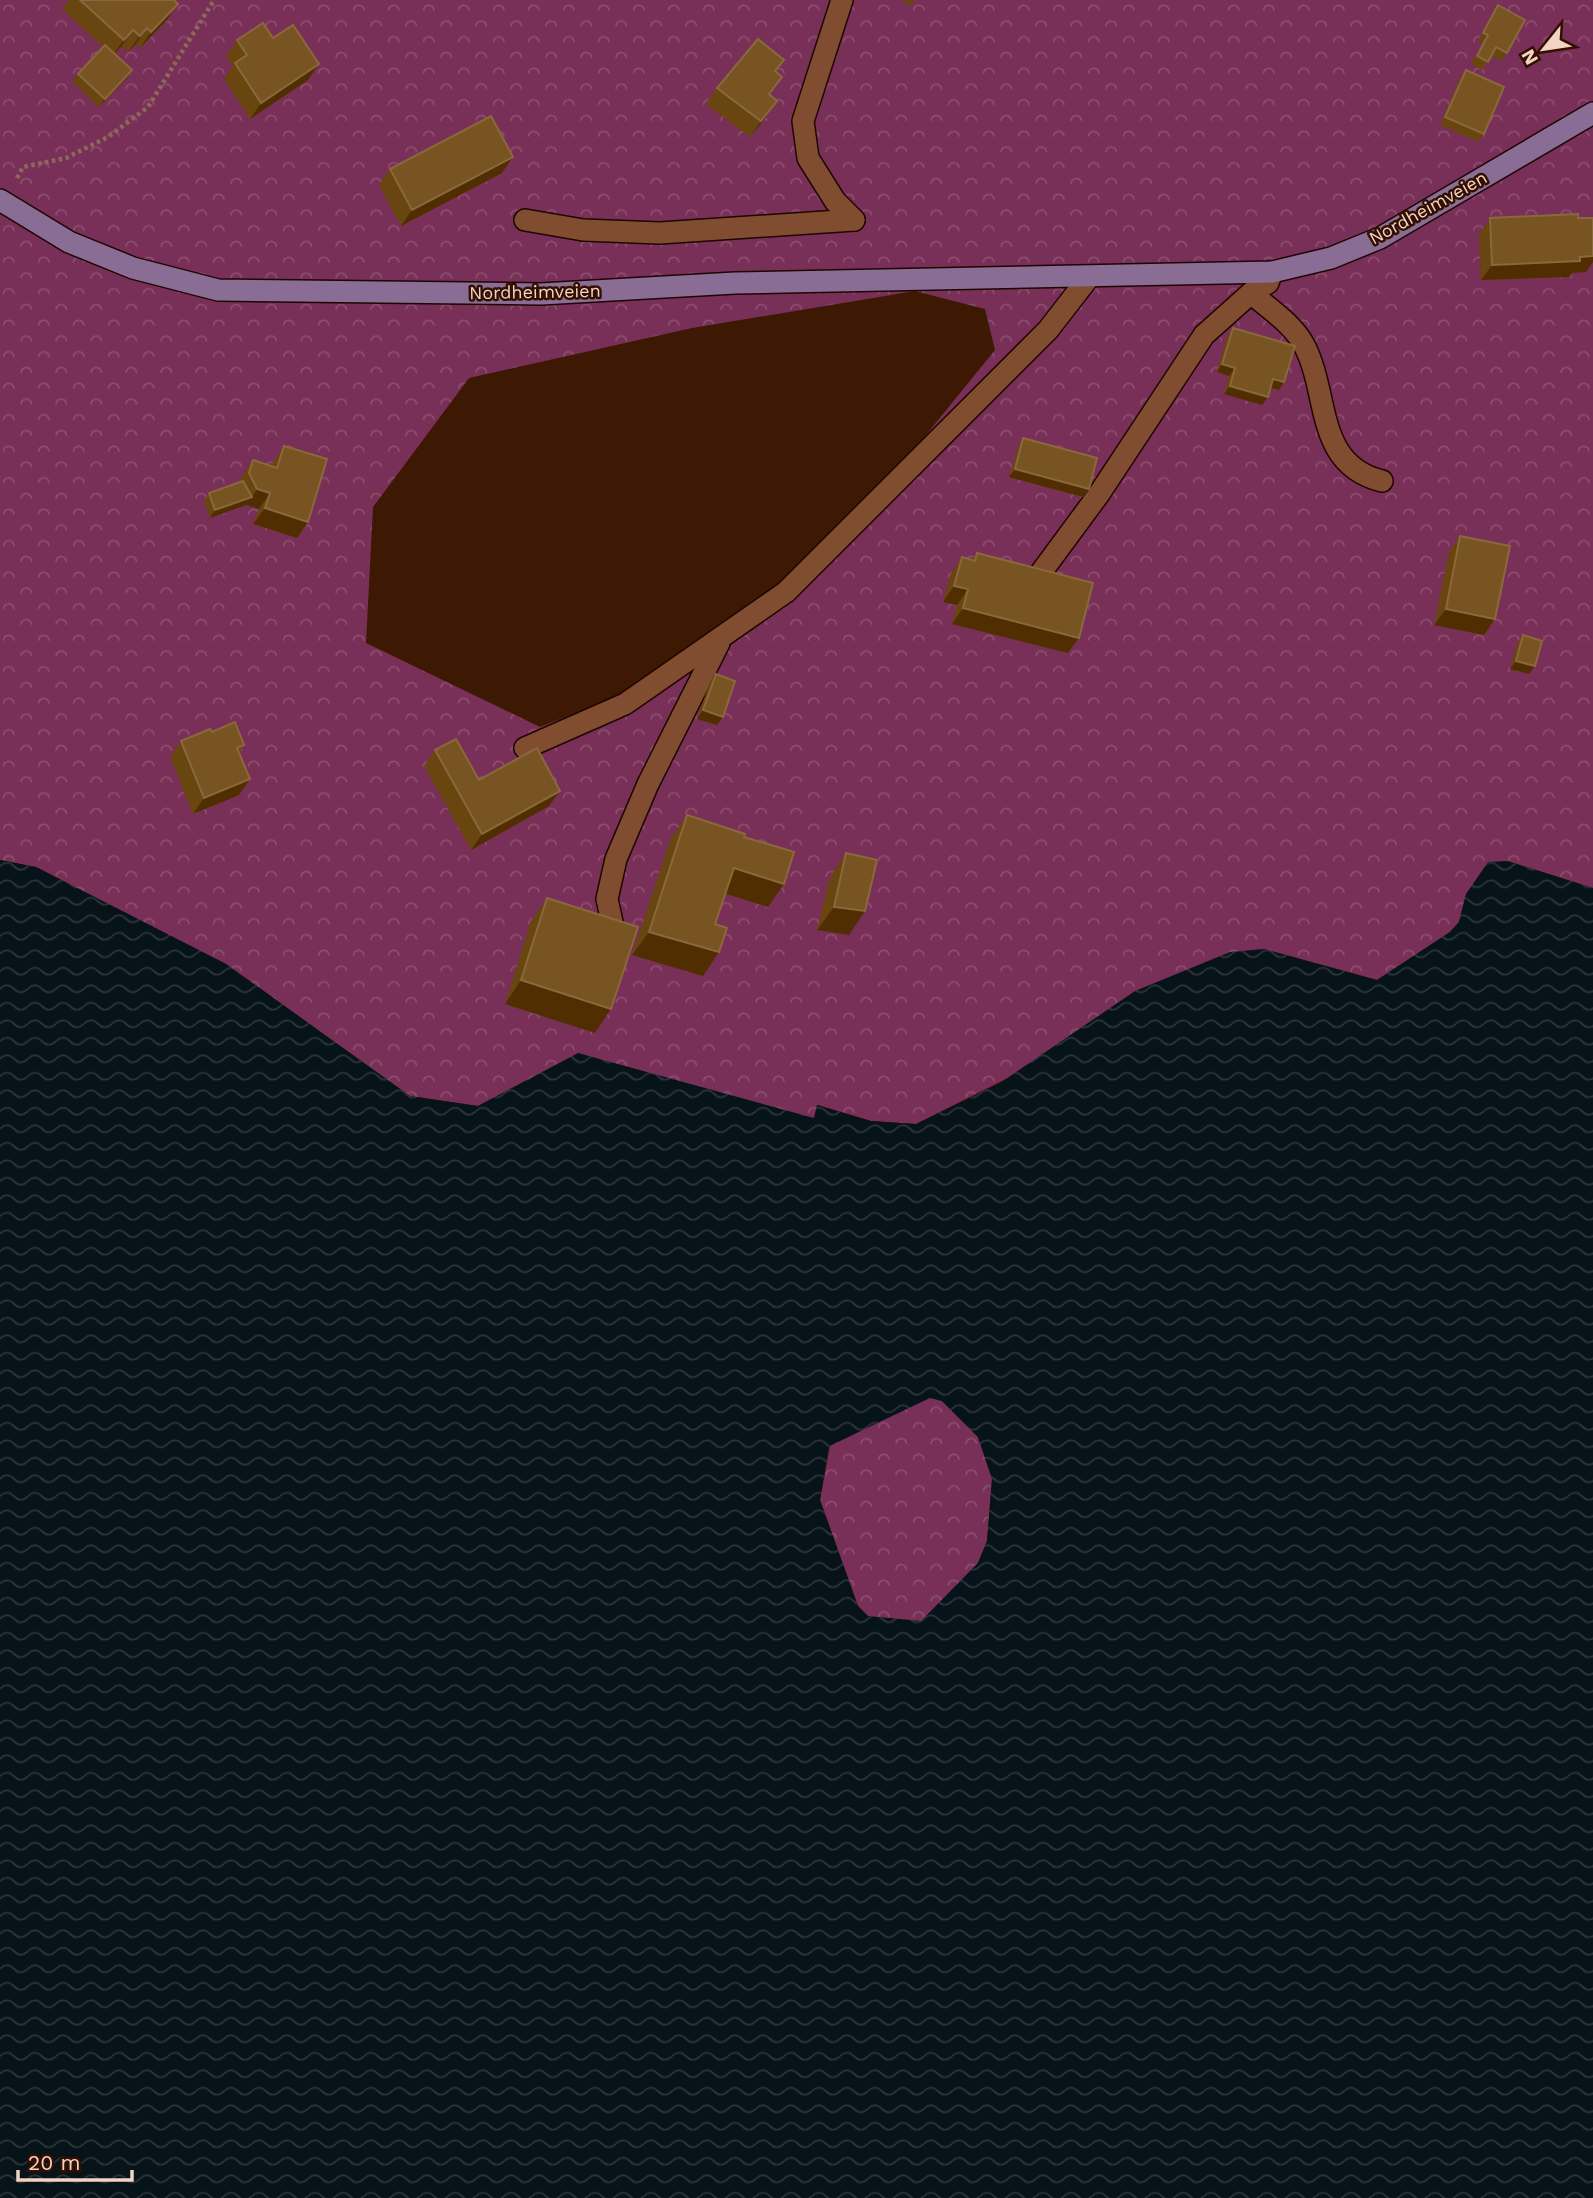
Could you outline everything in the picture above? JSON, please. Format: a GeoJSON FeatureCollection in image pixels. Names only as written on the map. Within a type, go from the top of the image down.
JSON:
{"type":"FeatureCollection","features":[{"type":"Feature","properties":{"kind":"main road","name":"Nordheimveien"},"geometry":{"type":"LineString","coordinates":[[2,201],[69,242],[133,268],[218,290],[541,294],[735,283],[1272,272],[1331,258],[1380,238],[1592,116]]}},
{"type":"Feature","properties":{"kind":"street"},"geometry":{"type":"LineString","coordinates":[[524,220],[583,230],[660,233],[854,220],[835,201],[808,159],[803,121],[842,0]]}},
{"type":"Feature","properties":{"kind":"street"},"geometry":{"type":"LineString","coordinates":[[1037,578],[1099,494],[1204,335],[1251,293],[1268,283],[1272,272]]}},
{"type":"Feature","properties":{"kind":"street"},"geometry":{"type":"LineString","coordinates":[[525,748],[625,704],[720,641],[796,583],[1048,330],[1089,277]]}},
{"type":"Feature","properties":{"kind":"street"},"geometry":{"type":"LineString","coordinates":[[1251,293],[1293,329],[1304,345],[1314,367],[1326,425],[1341,457],[1365,477],[1382,481]]}},
{"type":"Feature","properties":{"kind":"street"},"geometry":{"type":"LineString","coordinates":[[614,931],[607,899],[616,859],[648,784],[720,641]]}},
{"type":"Feature","properties":{"kind":"path"},"geometry":{"type":"LineString","coordinates":[[2,201],[23,167],[66,158],[108,137],[148,107],[214,0]]}},
{"type":"Feature","properties":{"kind":"green space"},"geometry":{"type":"Polygon","coordinates":[[[0,0],[1593,0],[1593,888],[1508,861],[1466,894],[1459,922],[1450,932],[1377,980],[1265,949],[916,1124],[871,1121],[818,1105],[815,1119],[578,1054],[478,1106],[410,1096],[226,964],[36,867],[0,860],[0,0]],[[915,291],[692,328],[469,378],[373,507],[366,643],[540,727],[680,672],[853,525],[995,350],[985,309],[915,291]]]}},
{"type":"Feature","properties":{"kind":"green space"},"geometry":{"type":"Polygon","coordinates":[[[930,1397],[942,1401],[978,1437],[992,1479],[987,1541],[978,1563],[921,1622],[868,1616],[858,1606],[820,1500],[830,1446],[930,1397]]]}},
{"type":"Feature","properties":{"kind":"water"},"geometry":{"type":"Polygon","coordinates":[[[0,860],[36,867],[226,964],[410,1096],[478,1106],[578,1053],[814,1118],[817,1105],[871,1121],[916,1124],[1000,1083],[1135,991],[1230,952],[1264,949],[1377,980],[1450,932],[1459,922],[1466,894],[1488,862],[1507,861],[1593,888],[1593,2198],[0,2198],[0,860]],[[930,1398],[829,1446],[820,1500],[858,1606],[868,1616],[921,1621],[978,1563],[987,1541],[992,1479],[978,1437],[942,1401],[930,1398]]]}},
{"type":"Feature","properties":{"kind":"building"},"geometry":{"type":"Polygon","coordinates":[[[80,0],[174,0],[178,4],[151,32],[147,28],[140,36],[133,30],[124,40],[80,0]]]}},
{"type":"Feature","properties":{"kind":"building"},"geometry":{"type":"Polygon","coordinates":[[[1498,5],[1525,20],[1507,53],[1496,47],[1488,62],[1477,56],[1488,35],[1483,33],[1498,5]]]}},
{"type":"Feature","properties":{"kind":"building"},"geometry":{"type":"Polygon","coordinates":[[[263,23],[273,38],[293,25],[319,64],[261,103],[235,63],[247,55],[237,40],[263,23]]]}},
{"type":"Feature","properties":{"kind":"building"},"geometry":{"type":"Polygon","coordinates":[[[758,39],[784,60],[775,71],[782,77],[769,94],[777,101],[761,121],[717,88],[758,39]]]}},
{"type":"Feature","properties":{"kind":"building"},"geometry":{"type":"Polygon","coordinates":[[[105,45],[132,70],[105,99],[78,74],[105,45]]]}},
{"type":"Feature","properties":{"kind":"building"},"geometry":{"type":"Polygon","coordinates":[[[1466,70],[1504,87],[1484,134],[1445,117],[1466,70]]]}},
{"type":"Feature","properties":{"kind":"building"},"geometry":{"type":"Polygon","coordinates":[[[491,116],[513,157],[412,210],[390,169],[491,116]]]}},
{"type":"Feature","properties":{"kind":"building"},"geometry":{"type":"Polygon","coordinates":[[[1578,214],[1578,218],[1593,218],[1593,256],[1580,257],[1580,261],[1492,265],[1490,218],[1578,214]]]}},
{"type":"Feature","properties":{"kind":"building"},"geometry":{"type":"Polygon","coordinates":[[[1233,328],[1295,346],[1284,382],[1273,379],[1268,397],[1230,386],[1235,368],[1222,364],[1233,328]]]}},
{"type":"Feature","properties":{"kind":"building"},"geometry":{"type":"Polygon","coordinates":[[[1023,438],[1097,458],[1089,489],[1015,469],[1023,438]]]}},
{"type":"Feature","properties":{"kind":"building"},"geometry":{"type":"Polygon","coordinates":[[[284,446],[327,459],[308,522],[265,508],[270,493],[257,489],[249,473],[253,460],[277,468],[284,446]]]}},
{"type":"Feature","properties":{"kind":"building"},"geometry":{"type":"Polygon","coordinates":[[[243,481],[252,497],[215,510],[209,493],[243,481]]]}},
{"type":"Feature","properties":{"kind":"building"},"geometry":{"type":"Polygon","coordinates":[[[1460,536],[1510,546],[1495,619],[1446,609],[1460,536]]]}},
{"type":"Feature","properties":{"kind":"building"},"geometry":{"type":"Polygon","coordinates":[[[977,553],[1093,583],[1079,638],[963,608],[968,589],[954,586],[962,557],[975,561],[977,553]]]}},
{"type":"Feature","properties":{"kind":"building"},"geometry":{"type":"Polygon","coordinates":[[[1523,635],[1542,641],[1535,666],[1516,661],[1523,635]]]}},
{"type":"Feature","properties":{"kind":"building"},"geometry":{"type":"Polygon","coordinates":[[[716,674],[735,681],[723,717],[703,710],[716,674]]]}},
{"type":"Feature","properties":{"kind":"building"},"geometry":{"type":"Polygon","coordinates":[[[235,722],[244,745],[237,748],[250,779],[204,798],[181,741],[235,722]]]}},
{"type":"Feature","properties":{"kind":"building"},"geometry":{"type":"Polygon","coordinates":[[[456,739],[479,780],[537,748],[560,791],[482,834],[435,750],[456,739]]]}},
{"type":"Feature","properties":{"kind":"building"},"geometry":{"type":"Polygon","coordinates":[[[687,815],[745,834],[744,837],[794,852],[784,884],[734,868],[715,924],[727,928],[719,952],[649,932],[687,815]]]}},
{"type":"Feature","properties":{"kind":"building"},"geometry":{"type":"Polygon","coordinates":[[[846,853],[877,860],[865,911],[834,907],[846,853]]]}},
{"type":"Feature","properties":{"kind":"building"},"geometry":{"type":"Polygon","coordinates":[[[547,898],[638,927],[611,1009],[521,980],[547,898]]]}}]}
